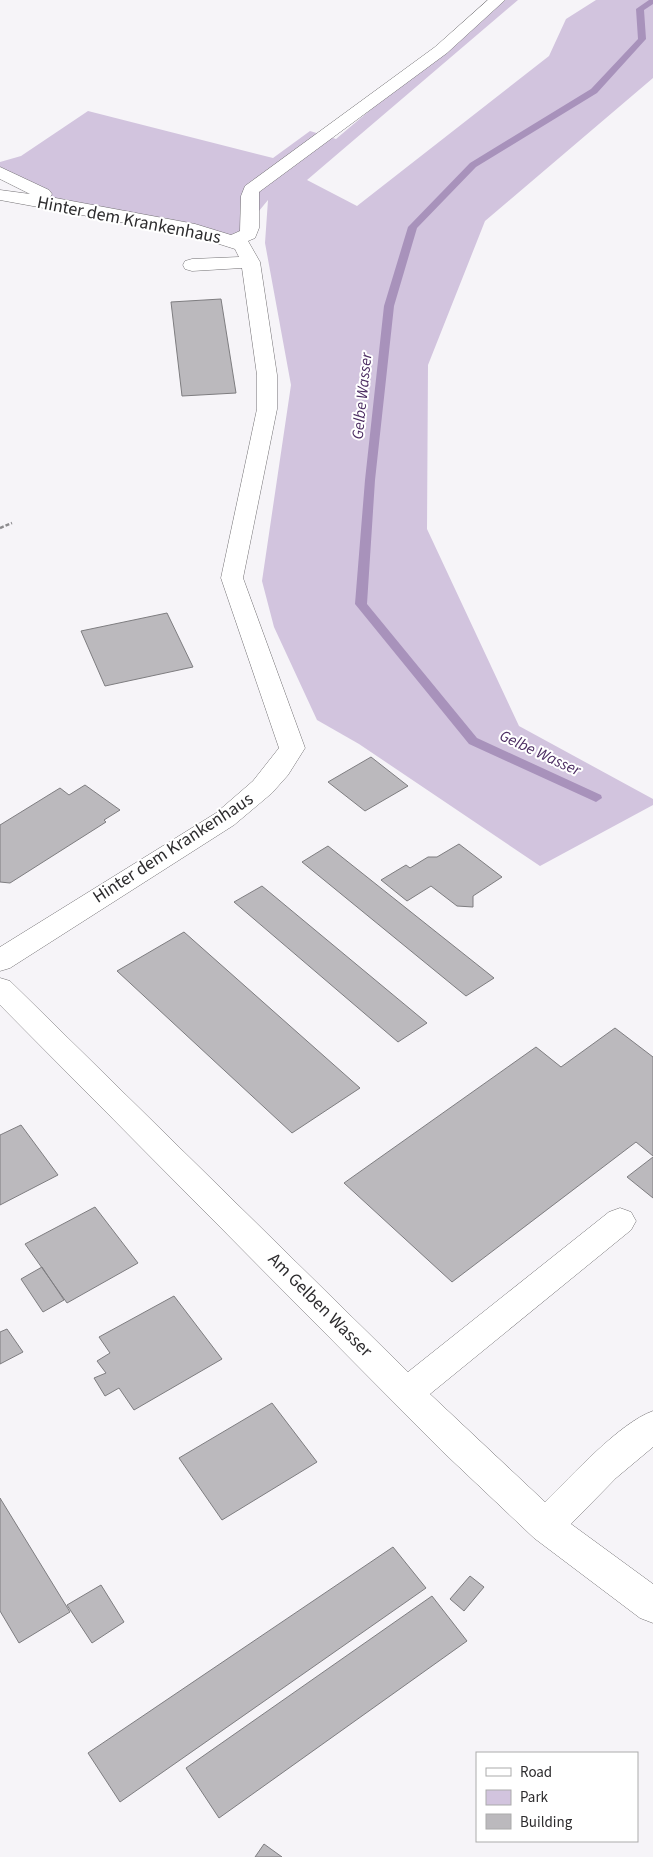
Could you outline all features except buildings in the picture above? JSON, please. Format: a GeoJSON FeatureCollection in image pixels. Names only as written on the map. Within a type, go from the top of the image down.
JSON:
{"type":"FeatureCollection","features":[{"type":"Feature","properties":{"kind":"street"},"geometry":{"type":"LineString","coordinates":[[234,241],[248,234],[251,225],[248,211],[251,190],[441,50],[497,0]]}},
{"type":"Feature","properties":{"kind":"street"},"geometry":{"type":"LineString","coordinates":[[0,172],[64,205]]}},
{"type":"Feature","properties":{"kind":"street","name":"Hinter dem Krankenhaus"},"geometry":{"type":"LineString","coordinates":[[0,195],[195,230],[242,245],[251,262],[267,375],[267,409],[232,578],[292,748],[282,765],[256,794],[209,829],[0,961]]}},
{"type":"Feature","properties":{"kind":"street"},"geometry":{"type":"LineString","coordinates":[[168,239],[195,230]]}},
{"type":"Feature","properties":{"kind":"street"},"geometry":{"type":"LineString","coordinates":[[192,265],[251,262]]}},
{"type":"Feature","properties":{"kind":"street","name":"Am Gelben Wasser"},"geometry":{"type":"LineString","coordinates":[[0,988],[453,1439],[546,1526],[653,1606]]}},
{"type":"Feature","properties":{"kind":"street"},"geometry":{"type":"LineString","coordinates":[[407,1392],[620,1221]]}},
{"type":"Feature","properties":{"kind":"street"},"geometry":{"type":"LineString","coordinates":[[546,1526],[604,1467],[653,1426]]}},
{"type":"Feature","properties":{"kind":"path"},"geometry":{"type":"LineString","coordinates":[[0,528],[12,523]]}},
{"type":"Feature","properties":{"kind":"green space"},"geometry":{"type":"Polygon","coordinates":[[[500,0],[518,0],[307,180],[357,206],[549,56],[566,19],[596,0],[653,0],[653,78],[485,221],[428,365],[427,529],[519,726],[653,799],[653,805],[540,866],[359,744],[317,720],[274,627],[262,581],[291,385],[265,243],[268,200],[234,241],[65,206],[0,172],[0,162],[21,156],[88,111],[273,158],[310,131],[336,139],[500,0]]]}},
{"type":"Feature","properties":{"kind":"waterway","name":"Gelbe Wasser"},"geometry":{"type":"LineString","coordinates":[[596,798],[473,741],[361,604],[370,480],[389,306],[413,227],[473,165],[594,91],[642,39],[640,9],[653,1]]}}]}
